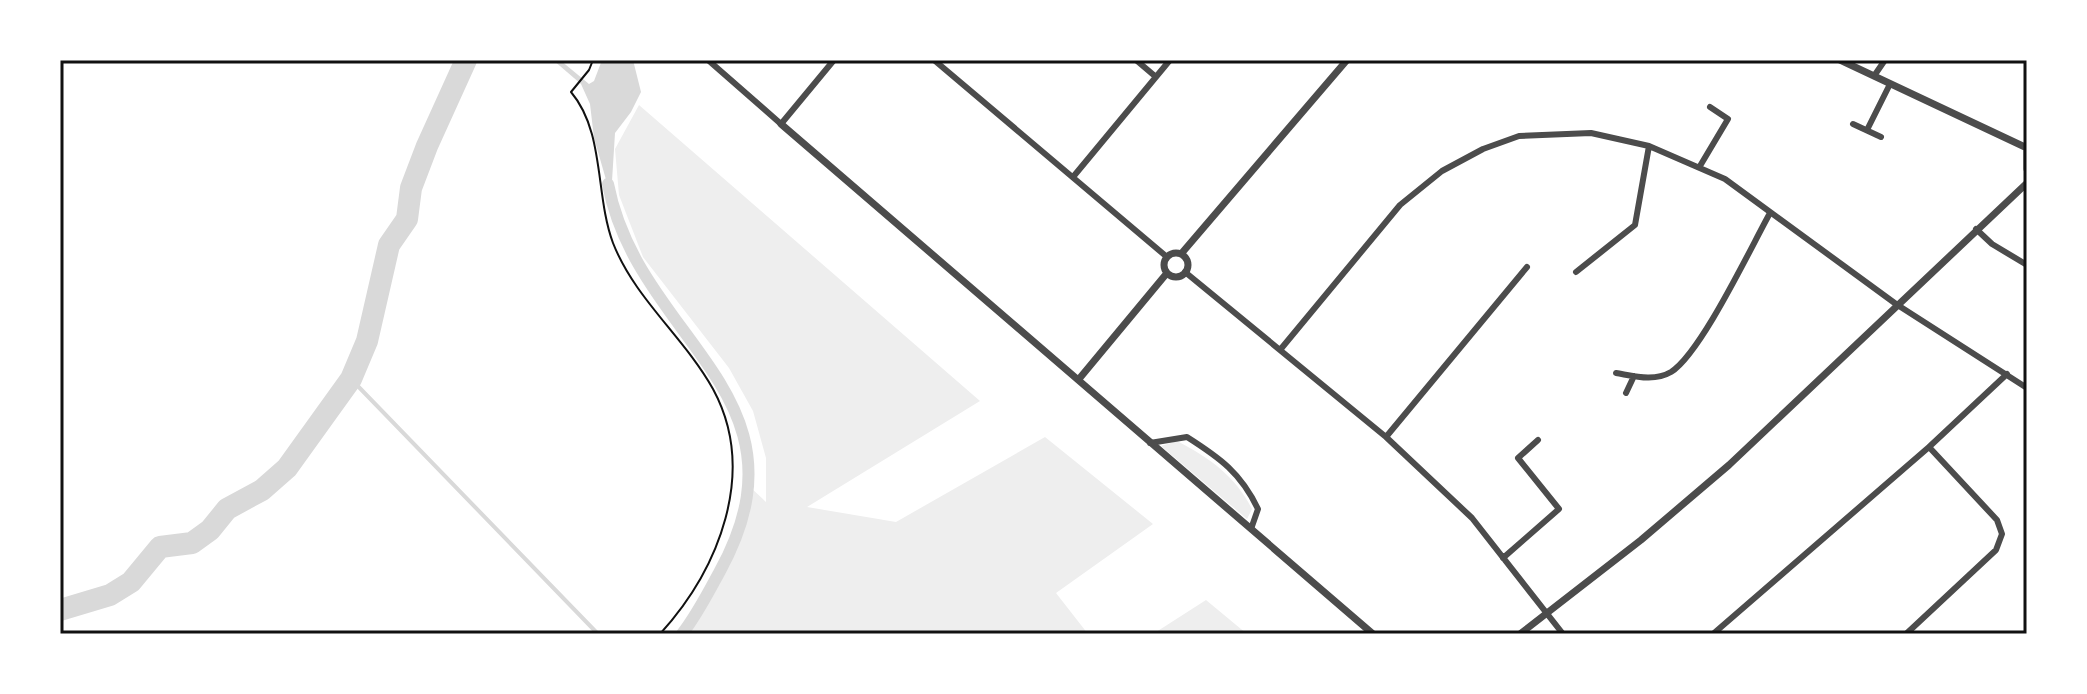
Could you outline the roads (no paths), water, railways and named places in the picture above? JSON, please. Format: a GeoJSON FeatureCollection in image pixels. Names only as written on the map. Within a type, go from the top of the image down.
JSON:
{"type":"FeatureCollection","features":[{"type":"Feature","properties":{"kind":"street"},"geometry":{"type":"LineString","coordinates":[[708,60],[1373,634]]}},
{"type":"Feature","properties":{"kind":"street"},"geometry":{"type":"LineString","coordinates":[[781,124],[834,60]]}},
{"type":"Feature","properties":{"kind":"street"},"geometry":{"type":"LineString","coordinates":[[934,60],[1167,257]]}},
{"type":"Feature","properties":{"kind":"street"},"geometry":{"type":"LineString","coordinates":[[1136,60],[1156,77]]}},
{"type":"Feature","properties":{"kind":"street"},"geometry":{"type":"LineString","coordinates":[[1073,177],[1170,60]]}},
{"type":"Feature","properties":{"kind":"street"},"geometry":{"type":"LineString","coordinates":[[1181,254],[1188,262],[1185,272],[1175,277],[1167,273],[1163,263],[1167,257],[1181,254],[1347,60]]}},
{"type":"Feature","properties":{"kind":"street"},"geometry":{"type":"LineString","coordinates":[[1840,60],[2027,149],[2027,169]]}},
{"type":"Feature","properties":{"kind":"street"},"geometry":{"type":"LineString","coordinates":[[1874,76],[1885,60]]}},
{"type":"Feature","properties":{"kind":"street"},"geometry":{"type":"LineString","coordinates":[[1867,130],[1890,84]]}},
{"type":"Feature","properties":{"kind":"street"},"geometry":{"type":"LineString","coordinates":[[1700,166],[1728,119],[1710,107]]}},
{"type":"Feature","properties":{"kind":"street"},"geometry":{"type":"LineString","coordinates":[[1853,124],[1881,137]]}},
{"type":"Feature","properties":{"kind":"street"},"geometry":{"type":"LineString","coordinates":[[1280,350],[1400,205],[1461,159],[1519,136],[1604,134],[1649,146],[1725,179],[1896,304],[2027,388]]}},
{"type":"Feature","properties":{"kind":"street"},"geometry":{"type":"LineString","coordinates":[[1576,272],[1635,225],[1649,146]]}},
{"type":"Feature","properties":{"kind":"street"},"geometry":{"type":"LineString","coordinates":[[1520,634],[1729,465],[2027,183]]}},
{"type":"Feature","properties":{"kind":"street"},"geometry":{"type":"LineString","coordinates":[[1616,373],[1651,378],[1669,373],[1681,364],[1706,331],[1770,213]]}},
{"type":"Feature","properties":{"kind":"street"},"geometry":{"type":"LineString","coordinates":[[1976,229],[1992,244],[2027,265]]}},
{"type":"Feature","properties":{"kind":"street"},"geometry":{"type":"LineString","coordinates":[[1386,437],[1527,267]]}},
{"type":"Feature","properties":{"kind":"street"},"geometry":{"type":"LineString","coordinates":[[1185,272],[1386,437],[1472,518],[1563,634]]}},
{"type":"Feature","properties":{"kind":"street"},"geometry":{"type":"LineString","coordinates":[[1079,379],[1167,273]]}},
{"type":"Feature","properties":{"kind":"street"},"geometry":{"type":"LineString","coordinates":[[1713,634],[1929,447],[2007,374]]}},
{"type":"Feature","properties":{"kind":"street"},"geometry":{"type":"LineString","coordinates":[[1626,393],[1634,376]]}},
{"type":"Feature","properties":{"kind":"street"},"geometry":{"type":"LineString","coordinates":[[1150,443],[1187,437],[1227,462],[1246,484],[1258,509],[1251,529]]}},
{"type":"Feature","properties":{"kind":"street"},"geometry":{"type":"LineString","coordinates":[[1503,558],[1559,509],[1518,458],[1538,440]]}},
{"type":"Feature","properties":{"kind":"street"},"geometry":{"type":"LineString","coordinates":[[1906,634],[1996,550],[2002,534],[1997,520],[1929,447]]}},
{"type":"Feature","properties":{"kind":"waterway"},"geometry":{"type":"LineString","coordinates":[[60,610],[110,595],[131,582],[160,547],[192,543],[210,530],[227,509],[262,490],[287,468],[351,379],[367,341],[389,245],[407,219],[411,188],[466,60]]}},
{"type":"Feature","properties":{"kind":"waterway"},"geometry":{"type":"LineString","coordinates":[[608,184],[625,238],[652,286],[712,370],[735,412],[748,458],[744,510],[720,571],[682,634]]}},
{"type":"Feature","properties":{"kind":"waterway"},"geometry":{"type":"LineString","coordinates":[[351,379],[598,634]]}}]}
